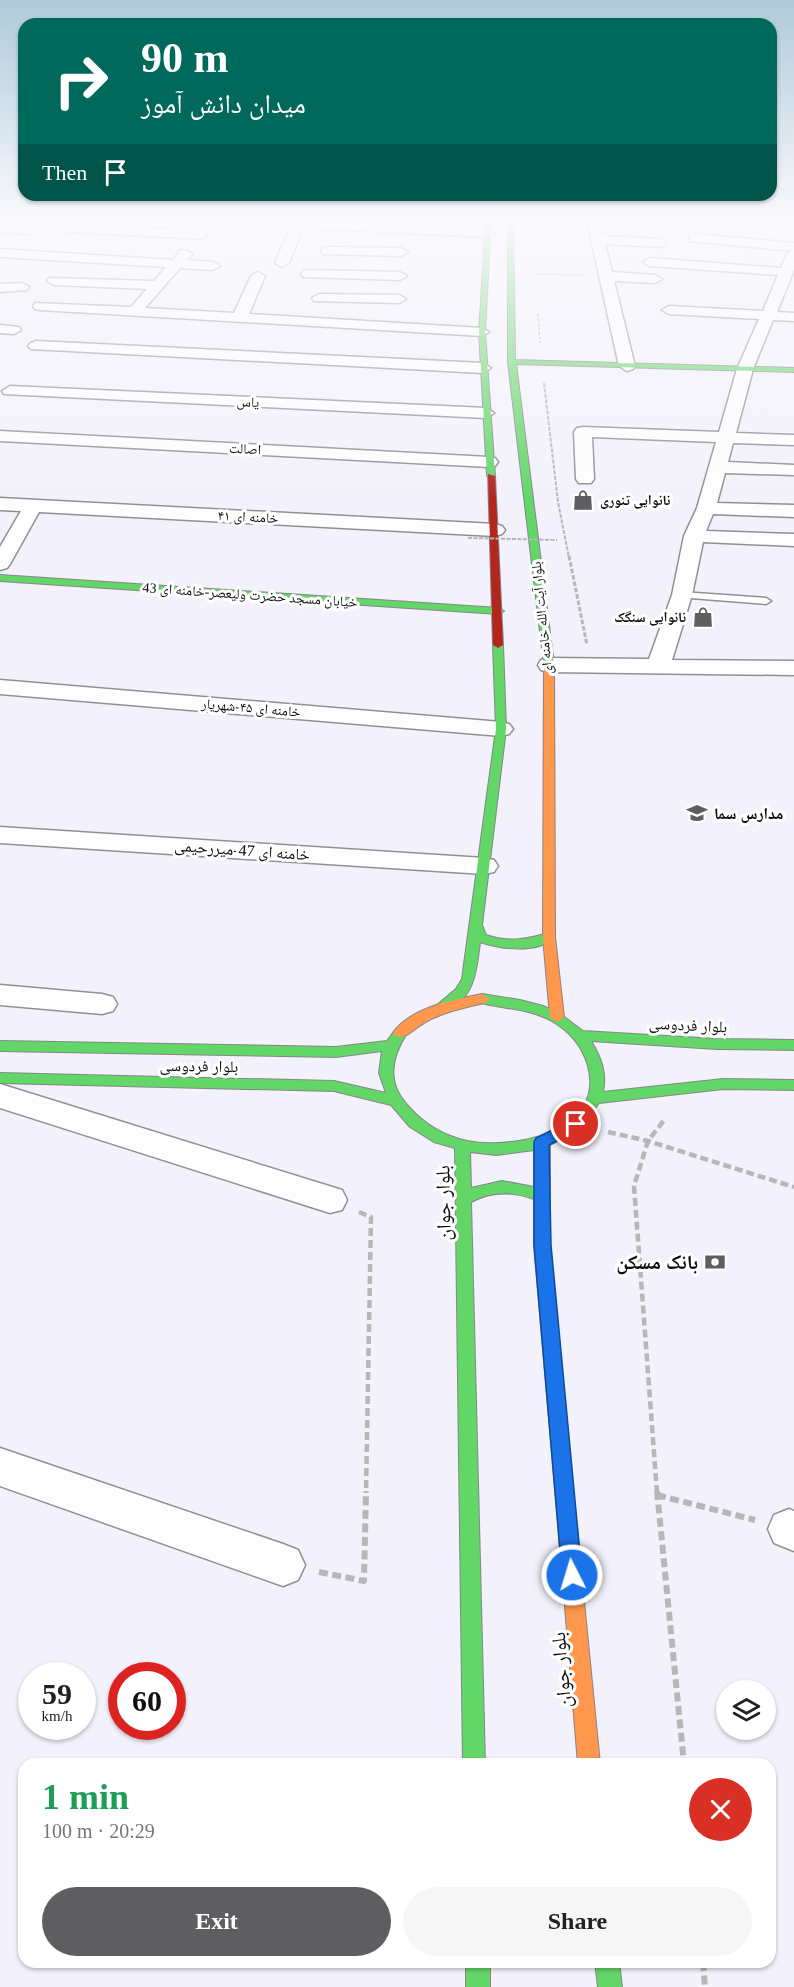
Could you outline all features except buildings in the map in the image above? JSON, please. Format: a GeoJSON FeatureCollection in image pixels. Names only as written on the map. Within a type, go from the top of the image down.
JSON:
{"type":"FeatureCollection","features":[{"type":"Feature","properties":{"kind":"main road"},"geometry":{"type":"LineString","coordinates":[[444,1005],[463,1001],[502,1000],[540,1009],[557,1017],[580,1036],[589,1047],[598,1072],[595,1098],[587,1112],[576,1124],[560,1134],[523,1148],[503,1149],[462,1145],[437,1136],[415,1123],[395,1101],[388,1087],[386,1072],[387,1058],[392,1045],[413,1021],[444,1005],[461,992],[469,979],[484,866],[501,729],[499,611],[483,368],[483,314]]}},
{"type":"Feature","properties":{"kind":"main road","name":"بلوار آیت الله خامنه ای"},"geometry":{"type":"LineString","coordinates":[[511,314],[512,362],[549,666],[549,937],[557,1017]]}},
{"type":"Feature","properties":{"kind":"main road"},"geometry":{"type":"LineString","coordinates":[[512,362],[794,370]]}},
{"type":"Feature","properties":{"kind":"main road","name":"خیابان مسجد حضرت ولیعصر-خامنه ای 43"},"geometry":{"type":"LineString","coordinates":[[0,578],[499,611]]}},
{"type":"Feature","properties":{"kind":"main road"},"geometry":{"type":"LineString","coordinates":[[476,925],[481,938],[499,946],[528,944],[549,937]]}},
{"type":"Feature","properties":{"kind":"main road","name":"بلوار فردوسی"},"geometry":{"type":"LineString","coordinates":[[580,1036],[717,1044],[794,1045]]}},
{"type":"Feature","properties":{"kind":"main road","name":"بلوار فردوسی"},"geometry":{"type":"LineString","coordinates":[[0,1046],[336,1052],[392,1045]]}},
{"type":"Feature","properties":{"kind":"main road","name":"بلوار فردوسی"},"geometry":{"type":"LineString","coordinates":[[0,1078],[334,1086],[395,1101]]}},
{"type":"Feature","properties":{"kind":"main road"},"geometry":{"type":"LineString","coordinates":[[595,1098],[723,1084],[794,1085]]}},
{"type":"Feature","properties":{"kind":"main road","name":"بلوار جوان"},"geometry":{"type":"LineString","coordinates":[[542,1142],[542,1245],[588,1758]]}},
{"type":"Feature","properties":{"kind":"main road","name":"بلوار جوان"},"geometry":{"type":"LineString","coordinates":[[462,1145],[474,1758]]}},
{"type":"Feature","properties":{"kind":"main road"},"geometry":{"type":"LineString","coordinates":[[463,1199],[480,1189],[500,1185],[522,1187],[542,1196]]}},
{"type":"Feature","properties":{"kind":"main road"},"geometry":{"type":"LineString","coordinates":[[478,1968],[478,1987]]}},
{"type":"Feature","properties":{"kind":"main road"},"geometry":{"type":"LineString","coordinates":[[608,1968],[610,1987]]}},
{"type":"Feature","properties":{"kind":"street"},"geometry":{"type":"LineString","coordinates":[[160,314],[482,332]]}},
{"type":"Feature","properties":{"kind":"street"},"geometry":{"type":"LineString","coordinates":[[239,319],[241,314]]}},
{"type":"Feature","properties":{"kind":"street"},"geometry":{"type":"LineString","coordinates":[[342,324],[347,314]]}},
{"type":"Feature","properties":{"kind":"street"},"geometry":{"type":"LineString","coordinates":[[615,314],[627,366]]}},
{"type":"Feature","properties":{"kind":"street"},"geometry":{"type":"LineString","coordinates":[[735,314],[794,317]]}},
{"type":"Feature","properties":{"kind":"street"},"geometry":{"type":"LineString","coordinates":[[658,667],[682,595],[694,536],[706,508],[745,369],[767,316]]}},
{"type":"Feature","properties":{"kind":"street"},"geometry":{"type":"LineString","coordinates":[[36,346],[483,368]]}},
{"type":"Feature","properties":{"kind":"street","name":"یاس"},"geometry":{"type":"LineString","coordinates":[[10,391],[486,413]]}},
{"type":"Feature","properties":{"kind":"street"},"geometry":{"type":"LineString","coordinates":[[585,479],[584,432],[794,440]]}},
{"type":"Feature","properties":{"kind":"street","name":"اصالت"},"geometry":{"type":"LineString","coordinates":[[0,436],[489,462]]}},
{"type":"Feature","properties":{"kind":"street"},"geometry":{"type":"LineString","coordinates":[[718,467],[794,470]]}},
{"type":"Feature","properties":{"kind":"street","name":"خامنه ای ۴۱"},"geometry":{"type":"LineString","coordinates":[[0,504],[495,530]]}},
{"type":"Feature","properties":{"kind":"street"},"geometry":{"type":"LineString","coordinates":[[0,564],[33,506]]}},
{"type":"Feature","properties":{"kind":"street"},"geometry":{"type":"LineString","coordinates":[[706,508],[794,511]]}},
{"type":"Feature","properties":{"kind":"street"},"geometry":{"type":"LineString","coordinates":[[694,536],[794,540]]}},
{"type":"Feature","properties":{"kind":"street"},"geometry":{"type":"LineString","coordinates":[[549,666],[794,668]]}},
{"type":"Feature","properties":{"kind":"street","name":"خامنه ای ۴۵-شهریار"},"geometry":{"type":"LineString","coordinates":[[0,687],[501,729]]}},
{"type":"Feature","properties":{"kind":"street","name":"خامنه ای 47-میررحیمی"},"geometry":{"type":"LineString","coordinates":[[0,835],[484,866]]}},
{"type":"Feature","properties":{"kind":"street"},"geometry":{"type":"LineString","coordinates":[[0,995],[102,1004]]}},
{"type":"Feature","properties":{"kind":"street"},"geometry":{"type":"LineString","coordinates":[[0,1096],[330,1200]]}},
{"type":"Feature","properties":{"kind":"street"},"geometry":{"type":"LineString","coordinates":[[0,1467],[283,1565]]}},
{"type":"Feature","properties":{"kind":"lane"},"geometry":{"type":"LineString","coordinates":[[682,595],[766,601]]}},
{"type":"Feature","properties":{"kind":"path"},"geometry":{"type":"LineString","coordinates":[[538,314],[558,502],[592,666]]}},
{"type":"Feature","properties":{"kind":"path"},"geometry":{"type":"LineString","coordinates":[[468,538],[557,540]]}},
{"type":"Feature","properties":{"kind":"path"},"geometry":{"type":"LineString","coordinates":[[576,1124],[648,1141],[794,1187]]}},
{"type":"Feature","properties":{"kind":"path"},"geometry":{"type":"LineString","coordinates":[[648,1141],[634,1186],[657,1495],[683,1758]]}},
{"type":"Feature","properties":{"kind":"path"},"geometry":{"type":"LineString","coordinates":[[283,1565],[364,1581],[371,1217],[330,1200]]}},
{"type":"Feature","properties":{"kind":"path"},"geometry":{"type":"LineString","coordinates":[[657,1495],[791,1530]]}},
{"type":"Feature","properties":{"kind":"path"},"geometry":{"type":"LineString","coordinates":[[703,1968],[705,1987]]}},
{"type":"Feature","properties":{"kind":"traffic: fast"},"geometry":{"type":"LineString","coordinates":[[483,314],[482,332],[491,476]]}},
{"type":"Feature","properties":{"kind":"traffic: fast"},"geometry":{"type":"LineString","coordinates":[[511,314],[512,362],[549,665]]}},
{"type":"Feature","properties":{"kind":"traffic: fast"},"geometry":{"type":"LineString","coordinates":[[512,362],[794,370]]}},
{"type":"Feature","properties":{"kind":"traffic: fast"},"geometry":{"type":"LineString","coordinates":[[0,578],[499,611]]}},
{"type":"Feature","properties":{"kind":"traffic: fast"},"geometry":{"type":"LineString","coordinates":[[444,1005],[461,992],[469,979],[501,729],[498,645]]}},
{"type":"Feature","properties":{"kind":"traffic: fast"},"geometry":{"type":"LineString","coordinates":[[476,925],[481,938],[498,943],[515,945],[532,943],[549,937]]}},
{"type":"Feature","properties":{"kind":"traffic: fast"},"geometry":{"type":"LineString","coordinates":[[400,1033],[392,1043],[388,1054],[387,1079],[397,1104],[415,1124],[439,1138],[467,1146],[496,1149],[525,1147],[552,1139],[574,1125],[592,1102],[597,1088],[597,1073],[592,1054],[583,1039],[570,1026],[555,1017],[520,1005],[482,999]]}},
{"type":"Feature","properties":{"kind":"traffic: fast"},"geometry":{"type":"LineString","coordinates":[[580,1036],[717,1044],[794,1045]]}},
{"type":"Feature","properties":{"kind":"traffic: fast"},"geometry":{"type":"LineString","coordinates":[[0,1046],[336,1052],[392,1045]]}},
{"type":"Feature","properties":{"kind":"traffic: fast"},"geometry":{"type":"LineString","coordinates":[[0,1078],[334,1086],[395,1101]]}},
{"type":"Feature","properties":{"kind":"traffic: fast"},"geometry":{"type":"LineString","coordinates":[[595,1098],[723,1084],[794,1085]]}},
{"type":"Feature","properties":{"kind":"traffic: fast"},"geometry":{"type":"LineString","coordinates":[[542,1142],[542,1245],[566,1510]]}},
{"type":"Feature","properties":{"kind":"traffic: fast"},"geometry":{"type":"LineString","coordinates":[[462,1145],[474,1758]]}},
{"type":"Feature","properties":{"kind":"traffic: fast"},"geometry":{"type":"LineString","coordinates":[[463,1199],[483,1190],[502,1187],[521,1189],[542,1196]]}},
{"type":"Feature","properties":{"kind":"traffic: fast"},"geometry":{"type":"LineString","coordinates":[[478,1968],[478,1987]]}},
{"type":"Feature","properties":{"kind":"traffic: fast"},"geometry":{"type":"LineString","coordinates":[[608,1968],[610,1987]]}},
{"type":"Feature","properties":{"kind":"traffic: slow"},"geometry":{"type":"LineString","coordinates":[[549,665],[549,937],[557,1017]]}},
{"type":"Feature","properties":{"kind":"traffic: slow"},"geometry":{"type":"LineString","coordinates":[[400,1033],[428,1014],[459,1003],[482,999]]}},
{"type":"Feature","properties":{"kind":"traffic: slow"},"geometry":{"type":"LineString","coordinates":[[566,1510],[588,1758]]}},
{"type":"Feature","properties":{"kind":"traffic: jam"},"geometry":{"type":"LineString","coordinates":[[491,476],[498,645]]}},
{"type":"Feature","properties":{"kind":"place","name":"نانوایی تنوری"},"geometry":{"type":"Point","coordinates":[583,500]}},
{"type":"Feature","properties":{"kind":"place","name":"نانوایی سنگک"},"geometry":{"type":"Point","coordinates":[703,617]}},
{"type":"Feature","properties":{"kind":"place","name":"مدارس سما"},"geometry":{"type":"Point","coordinates":[697,813]}},
{"type":"Feature","properties":{"kind":"place","name":"بانک مسکن"},"geometry":{"type":"Point","coordinates":[715,1262]}},
{"type":"Feature","properties":{"kind":"route"},"geometry":{"type":"LineString","coordinates":[[572,1575],[542,1245],[542,1142],[576,1124]]}}]}
